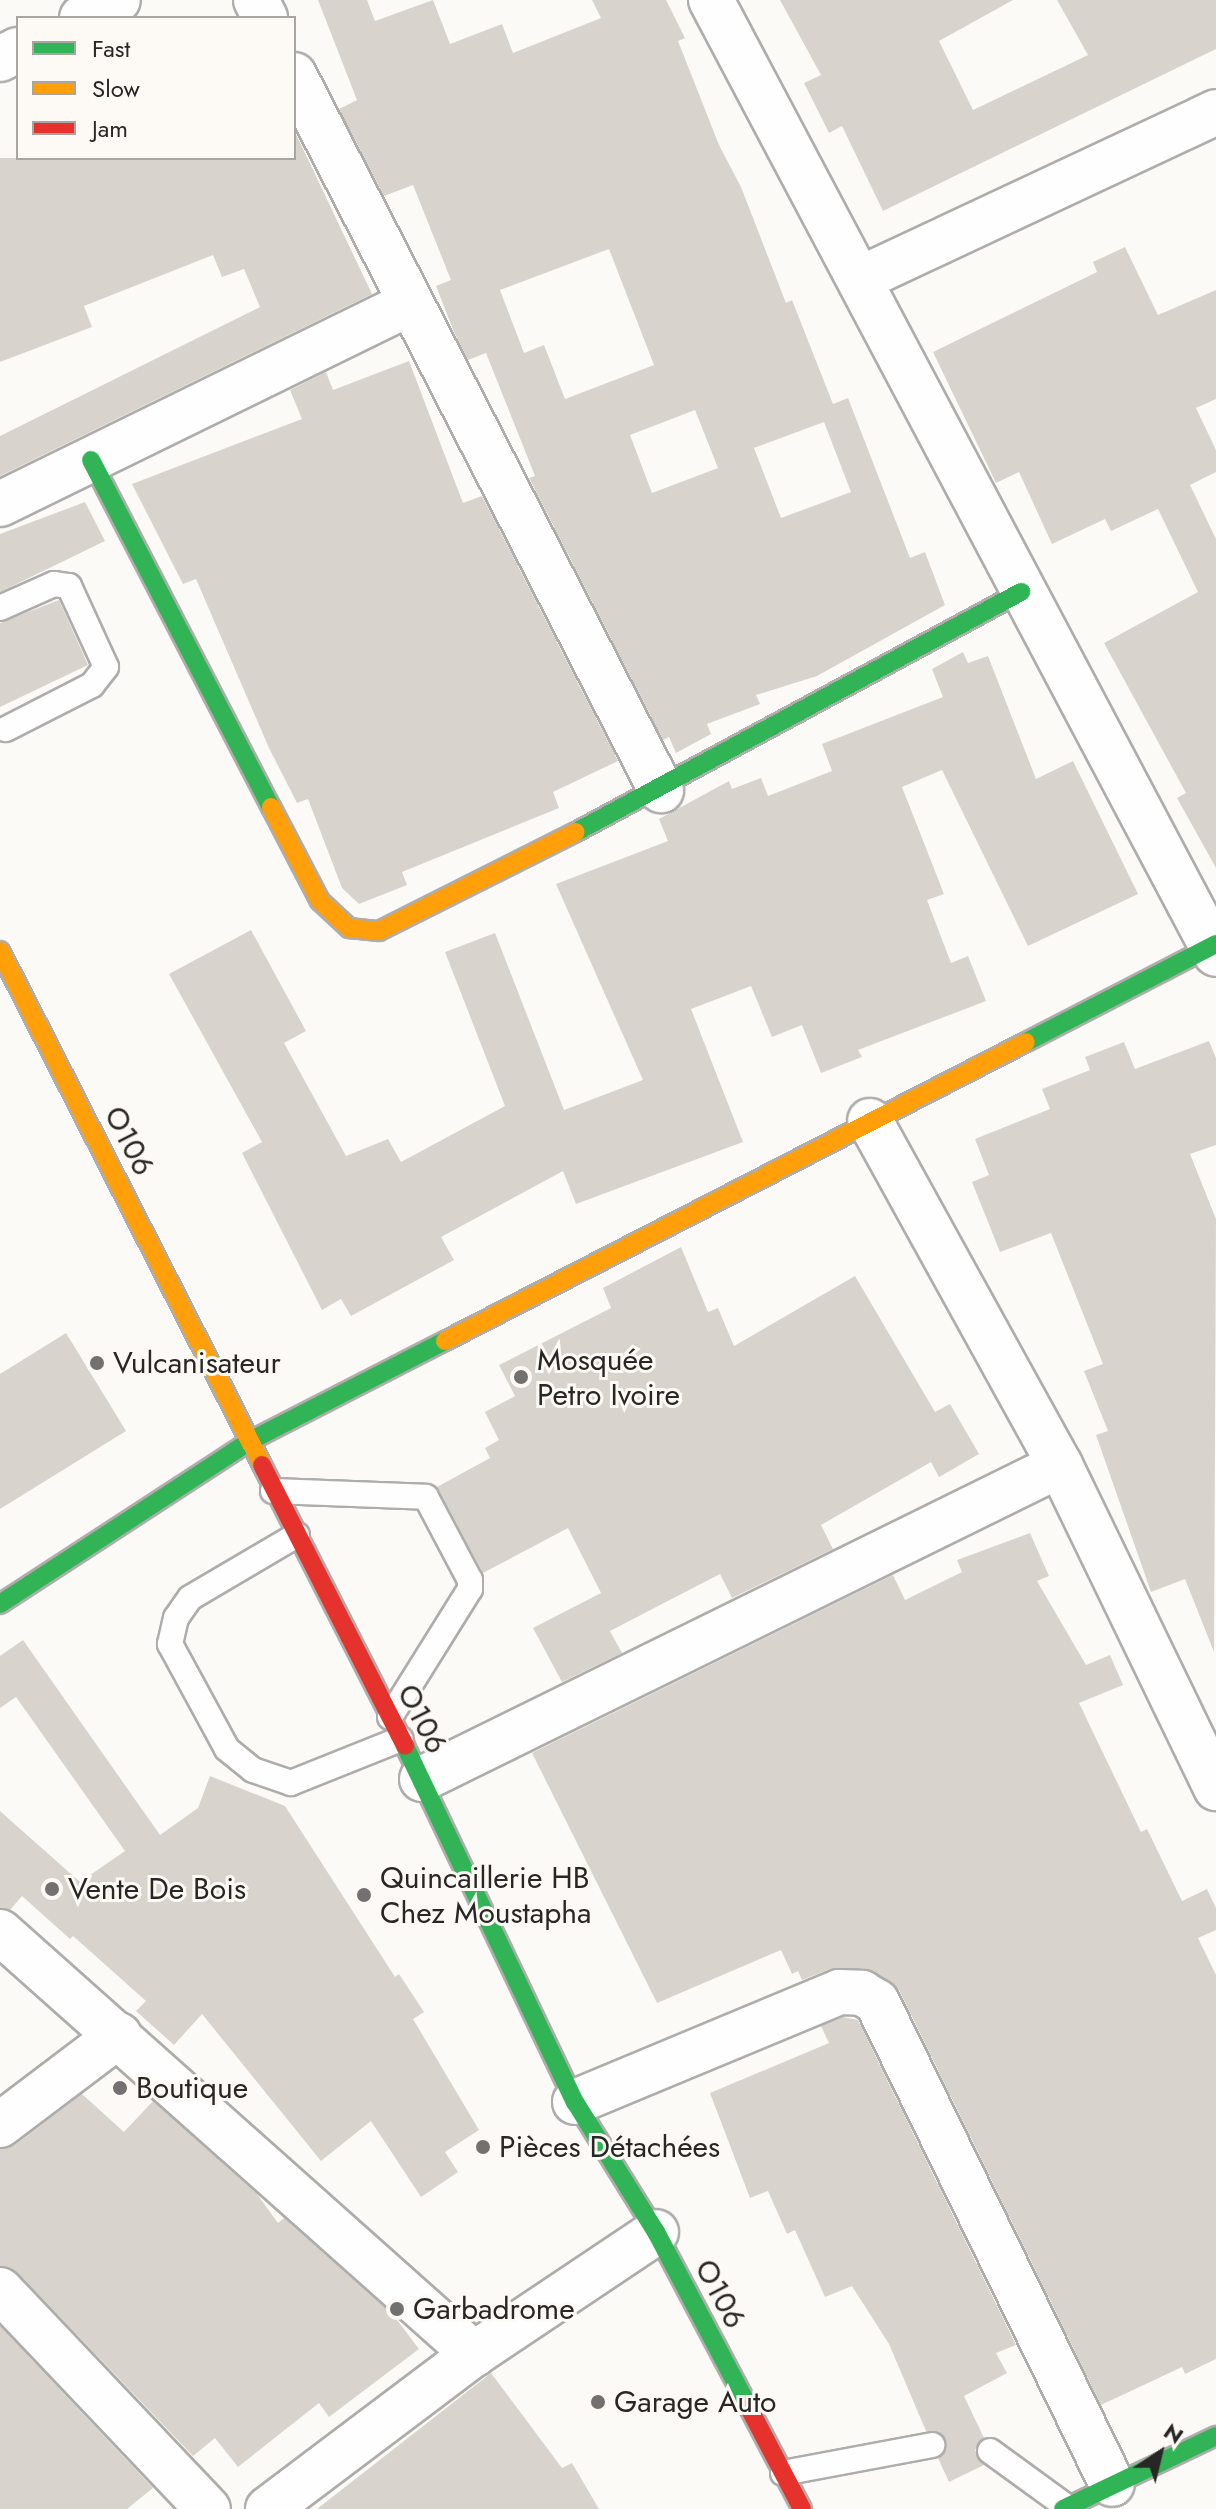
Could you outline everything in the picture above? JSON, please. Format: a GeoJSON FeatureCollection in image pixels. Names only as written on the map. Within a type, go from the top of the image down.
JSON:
{"type":"FeatureCollection","features":[{"type":"Feature","properties":{"kind":"street"},"geometry":{"type":"LineString","coordinates":[[86,16],[118,0]]}},
{"type":"Feature","properties":{"kind":"street"},"geometry":{"type":"LineString","coordinates":[[0,1604],[252,1440],[870,1121],[1215,948],[1021,592],[860,279],[711,0]]}},
{"type":"Feature","properties":{"kind":"street"},"geometry":{"type":"LineString","coordinates":[[296,79],[661,790]]}},
{"type":"Feature","properties":{"kind":"street"},"geometry":{"type":"LineString","coordinates":[[860,279],[1211,126]]}},
{"type":"Feature","properties":{"kind":"street"},"geometry":{"type":"LineString","coordinates":[[0,504],[409,304]]}},
{"type":"Feature","properties":{"kind":"street"},"geometry":{"type":"LineString","coordinates":[[91,460],[320,901],[349,928],[379,931],[661,790],[1021,592]]}},
{"type":"Feature","properties":{"kind":"street","name":"O106"},"geometry":{"type":"LineString","coordinates":[[0,951],[252,1440],[273,1491],[422,1779],[575,2102],[656,2232],[802,2509]]}},
{"type":"Feature","properties":{"kind":"street"},"geometry":{"type":"LineString","coordinates":[[870,1121],[1060,1465],[1216,1788]]}},
{"type":"Feature","properties":{"kind":"street"},"geometry":{"type":"LineString","coordinates":[[422,1779],[1060,1465]]}},
{"type":"Feature","properties":{"kind":"street"},"geometry":{"type":"LineString","coordinates":[[0,1932],[474,2354]]}},
{"type":"Feature","properties":{"kind":"street"},"geometry":{"type":"LineString","coordinates":[[575,2102],[839,1992],[862,1993],[877,2002],[1112,2484]]}},
{"type":"Feature","properties":{"kind":"street"},"geometry":{"type":"LineString","coordinates":[[0,2125],[119,2035]]}},
{"type":"Feature","properties":{"kind":"street"},"geometry":{"type":"LineString","coordinates":[[268,2509],[474,2354],[656,2232]]}},
{"type":"Feature","properties":{"kind":"street"},"geometry":{"type":"LineString","coordinates":[[0,2290],[208,2509]]}},
{"type":"Feature","properties":{"kind":"street"},"geometry":{"type":"LineString","coordinates":[[1065,2508],[1216,2436]]}},
{"type":"Feature","properties":{"kind":"lane"},"geometry":{"type":"LineString","coordinates":[[0,608],[54,584],[69,586],[106,667],[92,685],[2,728]]}},
{"type":"Feature","properties":{"kind":"lane"},"geometry":{"type":"LineString","coordinates":[[273,1491],[426,1497],[470,1580],[470,1589],[390,1717]]}},
{"type":"Feature","properties":{"kind":"lane"},"geometry":{"type":"LineString","coordinates":[[297,1535],[190,1598],[176,1618],[170,1644],[227,1749],[253,1770],[291,1783],[401,1739]]}},
{"type":"Feature","properties":{"kind":"lane"},"geometry":{"type":"LineString","coordinates":[[783,2473],[932,2445]]}},
{"type":"Feature","properties":{"kind":"lane"},"geometry":{"type":"LineString","coordinates":[[990,2451],[1065,2508]]}},
{"type":"Feature","properties":{"kind":"building"},"geometry":{"type":"Polygon","coordinates":[[[318,0],[367,0],[375,21],[433,0],[450,44],[502,24],[513,53],[601,18],[592,0],[666,0],[685,38],[678,41],[719,145],[741,187],[786,303],[792,300],[833,404],[848,398],[910,558],[925,552],[945,605],[817,676],[756,695],[760,704],[707,724],[711,734],[676,753],[669,737],[663,740],[529,478],[535,476],[486,353],[468,360],[454,332],[436,286],[451,280],[413,185],[384,196],[339,109],[357,100],[318,0]],[[609,249],[500,290],[524,353],[544,345],[565,399],[654,365],[609,249]],[[695,410],[630,435],[652,493],[718,468],[695,410]],[[824,422],[754,448],[781,518],[851,492],[824,422]]]}},
{"type":"Feature","properties":{"kind":"building"},"geometry":{"type":"Polygon","coordinates":[[[780,0],[1013,0],[939,41],[973,110],[1088,55],[1057,0],[1216,0],[1216,49],[883,211],[842,126],[829,133],[804,83],[821,75],[780,0]]]}},
{"type":"Feature","properties":{"kind":"building"},"geometry":{"type":"Polygon","coordinates":[[[296,134],[372,294],[0,476],[0,436],[260,307],[244,269],[222,277],[213,255],[84,306],[92,327],[0,362],[0,158],[296,160],[296,134]]]}},
{"type":"Feature","properties":{"kind":"building"},"geometry":{"type":"Polygon","coordinates":[[[1125,247],[1158,315],[1216,290],[1216,399],[1196,408],[1216,450],[1216,472],[1190,485],[1216,539],[1216,868],[1177,798],[1186,793],[1104,643],[1198,592],[1158,509],[1111,531],[1105,519],[1052,544],[1019,472],[996,483],[933,352],[1097,272],[1093,262],[1125,247]]]}},
{"type":"Feature","properties":{"kind":"building"},"geometry":{"type":"Polygon","coordinates":[[[409,361],[463,503],[482,496],[618,761],[553,792],[559,808],[402,872],[407,885],[359,904],[342,888],[308,799],[297,803],[269,748],[196,579],[183,584],[132,484],[302,419],[290,390],[326,372],[333,390],[409,361]]]}},
{"type":"Feature","properties":{"kind":"building"},"geometry":{"type":"Polygon","coordinates":[[[85,502],[105,541],[0,592],[0,534],[85,502]]]}},
{"type":"Feature","properties":{"kind":"building"},"geometry":{"type":"Polygon","coordinates":[[[59,600],[88,665],[0,707],[0,623],[59,600]]]}},
{"type":"Feature","properties":{"kind":"building"},"geometry":{"type":"Polygon","coordinates":[[[963,652],[968,663],[988,656],[1036,779],[1073,761],[1138,894],[1028,946],[942,770],[902,787],[944,894],[927,900],[951,963],[968,956],[986,1001],[858,1050],[862,1057],[821,1073],[802,1025],[772,1037],[751,986],[691,1009],[743,1142],[576,1204],[563,1171],[441,1237],[454,1260],[351,1316],[341,1299],[322,1310],[242,1153],[262,1142],[169,974],[251,930],[306,1031],[284,1043],[346,1156],[388,1139],[401,1162],[505,1106],[445,952],[495,933],[564,1110],[643,1080],[556,884],[668,841],[659,819],[729,781],[732,789],[761,778],[768,796],[832,771],[822,744],[943,697],[932,669],[963,652]]]}},
{"type":"Feature","properties":{"kind":"building"},"geometry":{"type":"Polygon","coordinates":[[[1209,1041],[1216,1058],[1216,1145],[1190,1154],[1216,1219],[1214,1652],[1185,1579],[1151,1592],[1096,1435],[1108,1431],[1084,1371],[1103,1364],[1051,1233],[1000,1252],[972,1182],[989,1175],[975,1139],[1050,1109],[1042,1089],[1090,1070],[1085,1057],[1124,1042],[1135,1069],[1209,1041]]]}},
{"type":"Feature","properties":{"kind":"building"},"geometry":{"type":"Polygon","coordinates":[[[681,1247],[708,1312],[718,1308],[734,1346],[855,1276],[935,1412],[950,1404],[979,1454],[939,1477],[931,1462],[821,1525],[833,1549],[732,1598],[720,1574],[610,1631],[622,1653],[562,1682],[533,1628],[601,1593],[568,1528],[483,1573],[437,1487],[490,1458],[485,1448],[499,1440],[485,1412],[515,1396],[499,1365],[611,1308],[603,1288],[681,1247]]]}},
{"type":"Feature","properties":{"kind":"building"},"geometry":{"type":"Polygon","coordinates":[[[66,1333],[126,1431],[0,1509],[0,1374],[66,1333]]]}},
{"type":"Feature","properties":{"kind":"building"},"geometry":{"type":"Polygon","coordinates":[[[1030,1533],[1049,1576],[1037,1581],[1086,1665],[1110,1655],[1123,1685],[1079,1703],[1141,1832],[1147,1829],[1182,1901],[1207,1889],[1216,1908],[1216,1930],[1198,1938],[1216,1975],[1216,2359],[1185,2374],[1182,2367],[1101,2405],[899,1990],[863,1968],[830,1969],[802,1980],[798,1971],[792,1974],[781,1950],[657,2003],[532,1753],[893,1575],[905,1600],[962,1572],[957,1560],[1030,1533]]]}},
{"type":"Feature","properties":{"kind":"building"},"geometry":{"type":"Polygon","coordinates":[[[23,1640],[160,1835],[198,1808],[210,1776],[285,1806],[395,1977],[399,1974],[424,2012],[413,2019],[479,2130],[445,2152],[458,2172],[421,2197],[371,2121],[321,2161],[202,2014],[174,2045],[136,2011],[146,2001],[73,1936],[70,1939],[22,1896],[10,1910],[0,1908],[0,1811],[80,1882],[125,1851],[16,1697],[0,1708],[0,1656],[23,1640]]]}},
{"type":"Feature","properties":{"kind":"building"},"geometry":{"type":"Polygon","coordinates":[[[843,2017],[858,2020],[1016,2345],[996,2353],[1007,2373],[964,2396],[984,2438],[975,2450],[984,2465],[949,2482],[938,2458],[946,2449],[944,2436],[926,2431],[889,2344],[852,2286],[825,2297],[795,2230],[787,2234],[768,2191],[750,2198],[710,2093],[829,2043],[821,2026],[843,2017]]]}},
{"type":"Feature","properties":{"kind":"building"},"geometry":{"type":"Polygon","coordinates":[[[82,2094],[124,2132],[153,2101],[257,2194],[278,2223],[284,2218],[394,2316],[419,2349],[329,2417],[319,2403],[238,2467],[215,2438],[193,2456],[18,2273],[0,2266],[0,2149],[15,2145],[82,2094]]]}},
{"type":"Feature","properties":{"kind":"building"},"geometry":{"type":"Polygon","coordinates":[[[0,2326],[153,2488],[127,2509],[0,2509],[0,2326]]]}},
{"type":"Feature","properties":{"kind":"building"},"geometry":{"type":"Polygon","coordinates":[[[491,2373],[562,2468],[572,2463],[599,2509],[317,2509],[491,2373]]]}},
{"type":"Feature","properties":{"kind":"traffic: fast"},"geometry":{"type":"LineString","coordinates":[[91,460],[271,807]]}},
{"type":"Feature","properties":{"kind":"traffic: fast"},"geometry":{"type":"LineString","coordinates":[[576,832],[1021,592]]}},
{"type":"Feature","properties":{"kind":"traffic: fast"},"geometry":{"type":"LineString","coordinates":[[1026,1042],[1216,944]]}},
{"type":"Feature","properties":{"kind":"traffic: fast"},"geometry":{"type":"LineString","coordinates":[[0,1604],[252,1440],[445,1341]]}},
{"type":"Feature","properties":{"kind":"traffic: fast"},"geometry":{"type":"LineString","coordinates":[[405,1746],[575,2102],[656,2232],[749,2408]]}},
{"type":"Feature","properties":{"kind":"traffic: fast"},"geometry":{"type":"LineString","coordinates":[[1063,2509],[1216,2436]]}},
{"type":"Feature","properties":{"kind":"traffic: slow"},"geometry":{"type":"LineString","coordinates":[[271,807],[320,901],[349,928],[379,931],[576,832]]}},
{"type":"Feature","properties":{"kind":"traffic: slow"},"geometry":{"type":"LineString","coordinates":[[0,951],[262,1465]]}},
{"type":"Feature","properties":{"kind":"traffic: slow"},"geometry":{"type":"LineString","coordinates":[[445,1341],[1026,1042]]}},
{"type":"Feature","properties":{"kind":"traffic: jam"},"geometry":{"type":"LineString","coordinates":[[262,1465],[405,1746]]}},
{"type":"Feature","properties":{"kind":"traffic: jam"},"geometry":{"type":"LineString","coordinates":[[749,2408],[802,2509]]}},
{"type":"Feature","properties":{"kind":"place","name":"Vulcanisateur"},"geometry":{"type":"Point","coordinates":[97,1363]}},
{"type":"Feature","properties":{"kind":"place","name":"Mosquée Petro Ivoire"},"geometry":{"type":"Point","coordinates":[521,1377]}},
{"type":"Feature","properties":{"kind":"place","name":"Vente De Bois"},"geometry":{"type":"Point","coordinates":[52,1889]}},
{"type":"Feature","properties":{"kind":"place","name":"Quincaillerie HB Chez Moustapha"},"geometry":{"type":"Point","coordinates":[364,1895]}},
{"type":"Feature","properties":{"kind":"place","name":"Boutique"},"geometry":{"type":"Point","coordinates":[120,2088]}},
{"type":"Feature","properties":{"kind":"place","name":"Pièces Détachées"},"geometry":{"type":"Point","coordinates":[483,2147]}},
{"type":"Feature","properties":{"kind":"place","name":"Garbadrome"},"geometry":{"type":"Point","coordinates":[397,2309]}},
{"type":"Feature","properties":{"kind":"place","name":"Garage Auto"},"geometry":{"type":"Point","coordinates":[598,2402]}}]}
